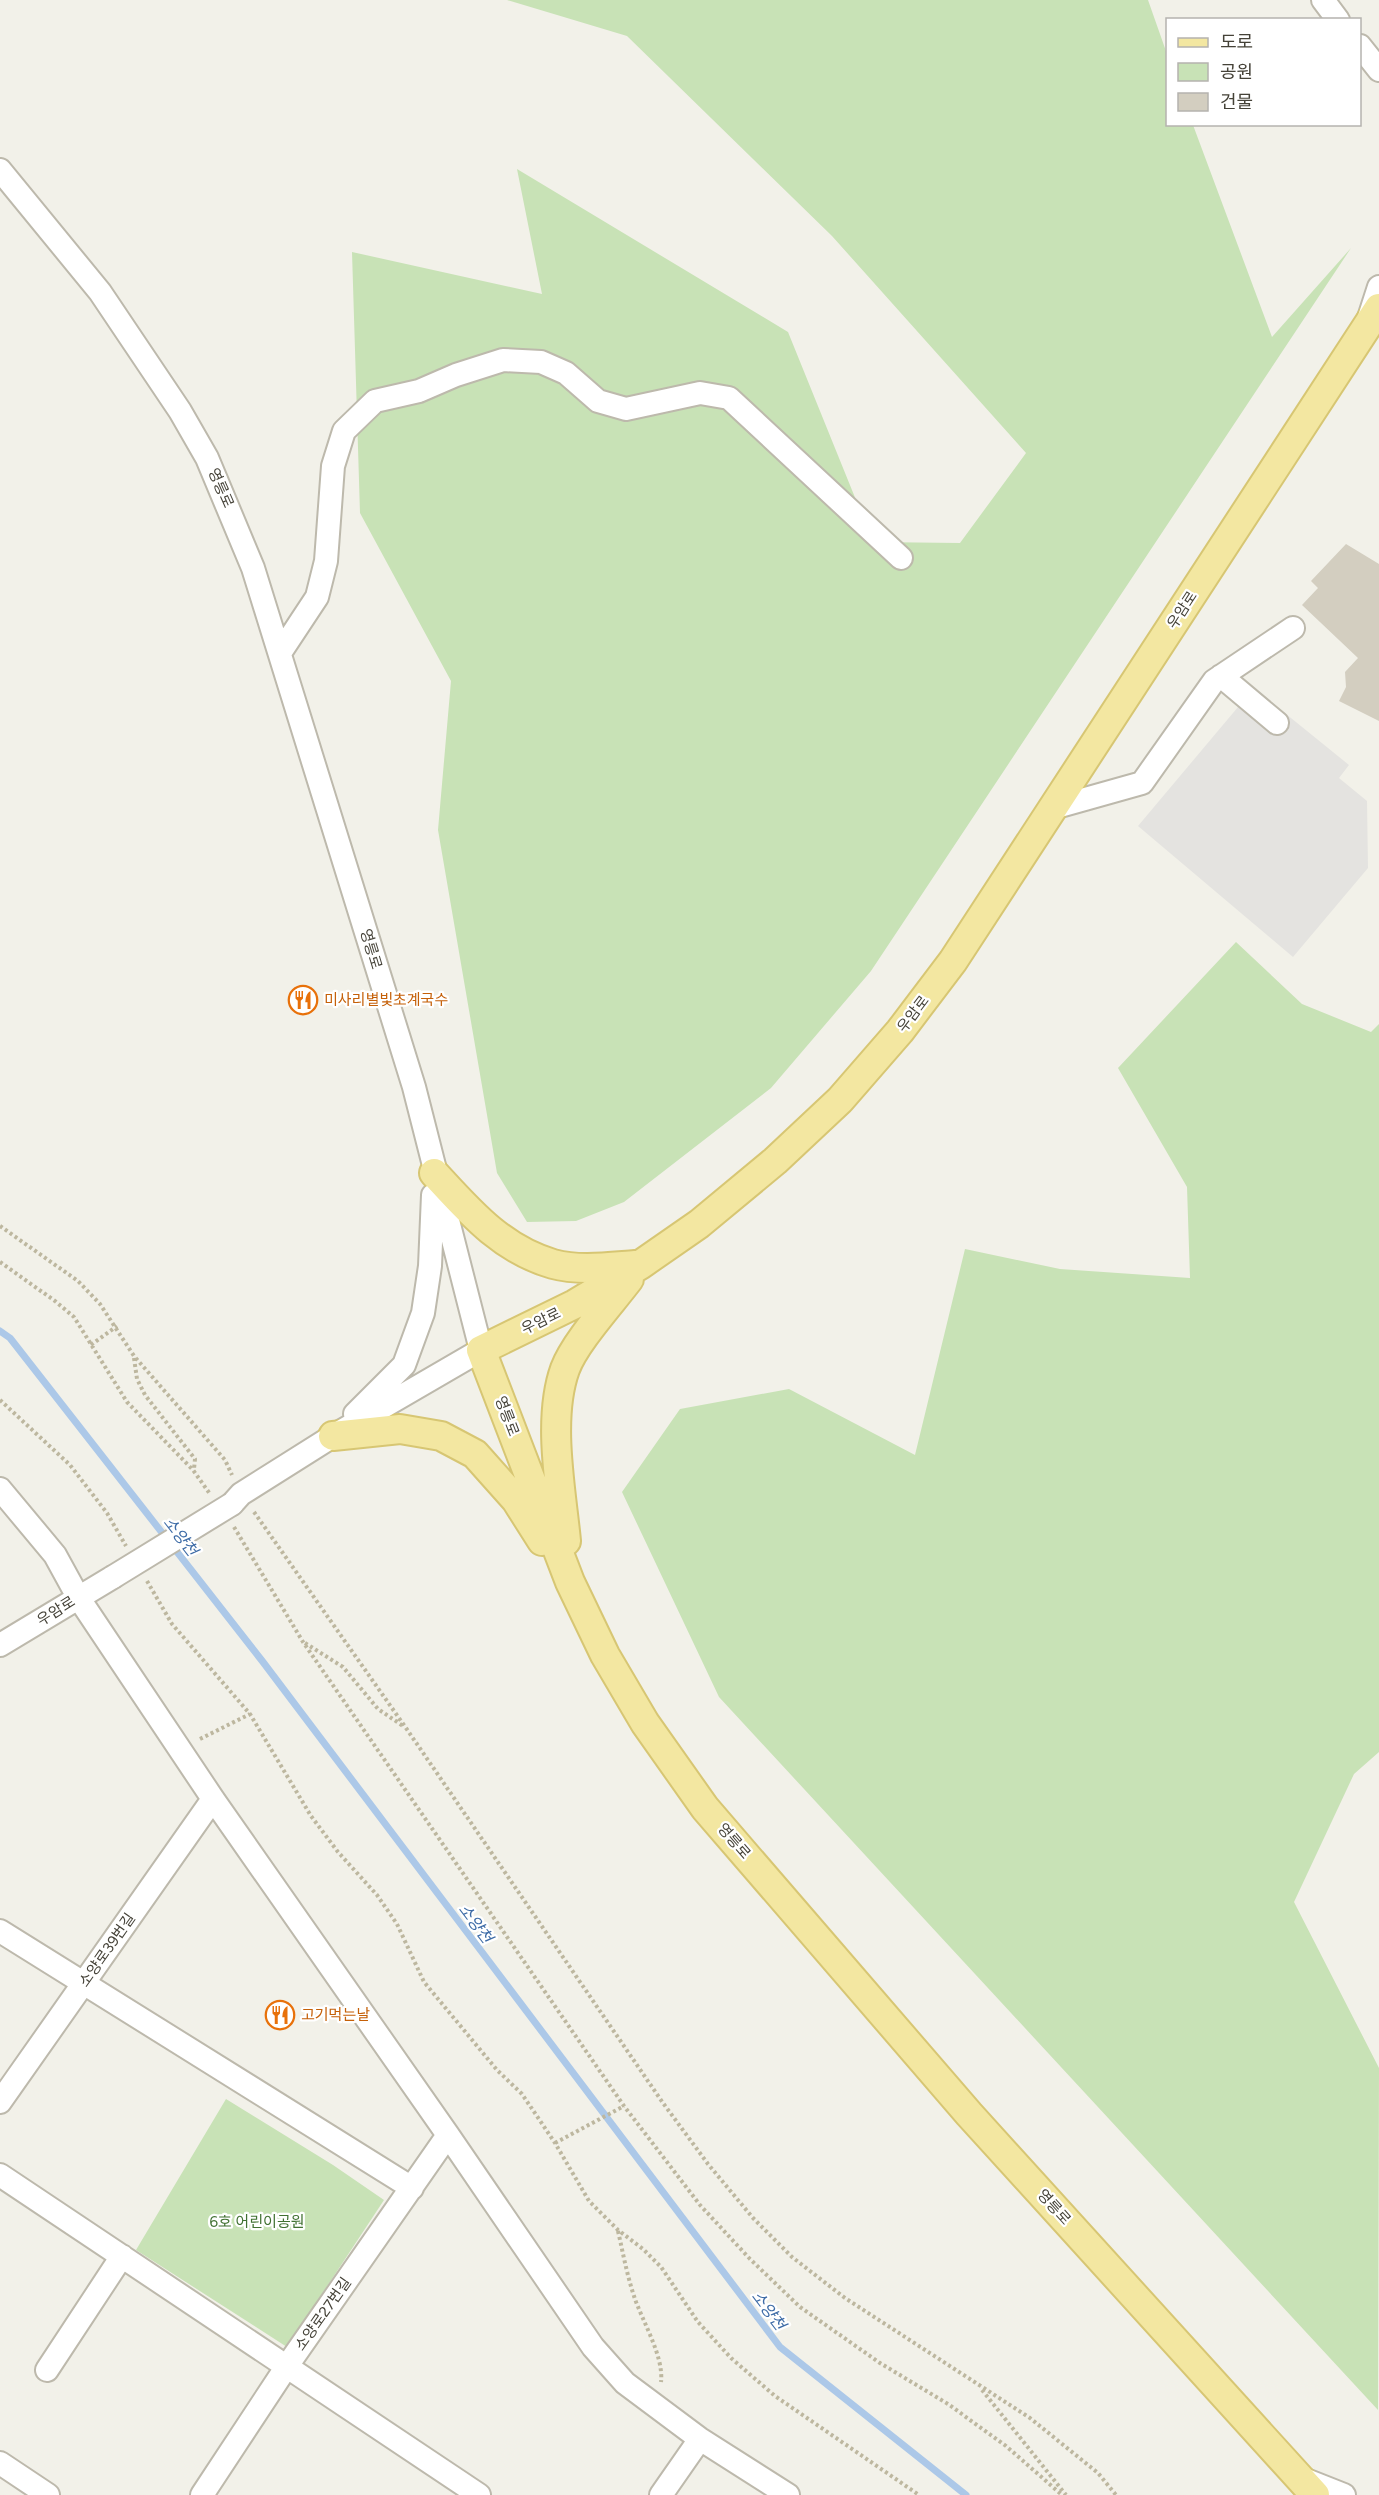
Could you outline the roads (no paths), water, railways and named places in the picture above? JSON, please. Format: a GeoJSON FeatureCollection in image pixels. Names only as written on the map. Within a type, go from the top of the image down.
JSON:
{"type":"FeatureCollection","features":[{"type":"Feature","properties":{"kind":"main road","name":"우암로"},"geometry":{"type":"LineString","coordinates":[[481,1350],[575,1304],[640,1265],[716,1210],[775,1161],[840,1100],[900,1031],[952,961],[1375,318]]}},
{"type":"Feature","properties":{"kind":"main road"},"geometry":{"type":"LineString","coordinates":[[434,1173],[482,1225],[519,1250],[554,1264],[590,1268],[640,1265]]}},
{"type":"Feature","properties":{"kind":"main road"},"geometry":{"type":"LineString","coordinates":[[570,1582],[557,1449],[559,1404],[566,1368],[586,1334],[640,1265]]}},
{"type":"Feature","properties":{"kind":"main road","name":"영릉로"},"geometry":{"type":"LineString","coordinates":[[481,1350],[570,1582],[605,1655],[645,1723],[705,1808],[969,2114],[1307,2486]]}},
{"type":"Feature","properties":{"kind":"main road"},"geometry":{"type":"LineString","coordinates":[[333,1436],[400,1429],[441,1436],[475,1454],[516,1500],[570,1582]]}},
{"type":"Feature","properties":{"kind":"street"},"geometry":{"type":"LineString","coordinates":[[1323,0],[1336,18]]}},
{"type":"Feature","properties":{"kind":"street"},"geometry":{"type":"LineString","coordinates":[[1361,48],[1379,70]]}},
{"type":"Feature","properties":{"kind":"street","name":"영릉로"},"geometry":{"type":"LineString","coordinates":[[0,170],[100,292],[148,362],[207,458],[253,567],[414,1087],[434,1173],[481,1350]]}},
{"type":"Feature","properties":{"kind":"street"},"geometry":{"type":"LineString","coordinates":[[1375,318],[1379,287]]}},
{"type":"Feature","properties":{"kind":"street"},"geometry":{"type":"LineString","coordinates":[[280,653],[317,597],[326,561],[333,466],[344,431],[375,401],[419,390],[503,360],[541,362],[566,373],[598,401],[626,409],[700,393],[729,398],[901,558]]}},
{"type":"Feature","properties":{"kind":"street"},"geometry":{"type":"LineString","coordinates":[[1053,808],[1142,783],[1214,681],[1293,628]]}},
{"type":"Feature","properties":{"kind":"street"},"geometry":{"type":"LineString","coordinates":[[1221,676],[1277,723]]}},
{"type":"Feature","properties":{"kind":"street"},"geometry":{"type":"LineString","coordinates":[[333,1436],[404,1365],[423,1312],[430,1266],[434,1173]]}},
{"type":"Feature","properties":{"kind":"street","name":"우암로"},"geometry":{"type":"LineString","coordinates":[[0,1645],[230,1505],[333,1436],[481,1350]]}},
{"type":"Feature","properties":{"kind":"street"},"geometry":{"type":"LineString","coordinates":[[0,1489],[55,1555],[78,1597],[179,1749],[448,2135],[593,2348],[625,2383],[700,2439],[788,2495]]}},
{"type":"Feature","properties":{"kind":"street","name":"소양로39번길"},"geometry":{"type":"LineString","coordinates":[[0,2102],[213,1799]]}},
{"type":"Feature","properties":{"kind":"street"},"geometry":{"type":"LineString","coordinates":[[0,1930],[412,2188]]}},
{"type":"Feature","properties":{"kind":"street","name":"소양로27번길"},"geometry":{"type":"LineString","coordinates":[[202,2495],[287,2366],[448,2135]]}},
{"type":"Feature","properties":{"kind":"street"},"geometry":{"type":"LineString","coordinates":[[0,2175],[479,2495]]}},
{"type":"Feature","properties":{"kind":"street"},"geometry":{"type":"LineString","coordinates":[[47,2370],[122,2256]]}},
{"type":"Feature","properties":{"kind":"street"},"geometry":{"type":"LineString","coordinates":[[661,2495],[700,2439]]}},
{"type":"Feature","properties":{"kind":"street"},"geometry":{"type":"LineString","coordinates":[[0,2463],[48,2495]]}},
{"type":"Feature","properties":{"kind":"street"},"geometry":{"type":"LineString","coordinates":[[1307,2486],[1344,2495]]}},
{"type":"Feature","properties":{"kind":"waterway","name":"소양천"},"geometry":{"type":"LineString","coordinates":[[0,1331],[10,1338],[263,1662],[780,2347],[966,2495]]}},
{"type":"Feature","properties":{"kind":"place","name":"미사리별빛초계국수"},"geometry":{"type":"Point","coordinates":[303,1000]}},
{"type":"Feature","properties":{"kind":"place","name":"고기먹는날"},"geometry":{"type":"Point","coordinates":[280,2015]}},
{"type":"Feature","properties":{"kind":"park label","name":"6호 어린이공원"},"geometry":{"type":"Point","coordinates":[257,2222]}}]}
